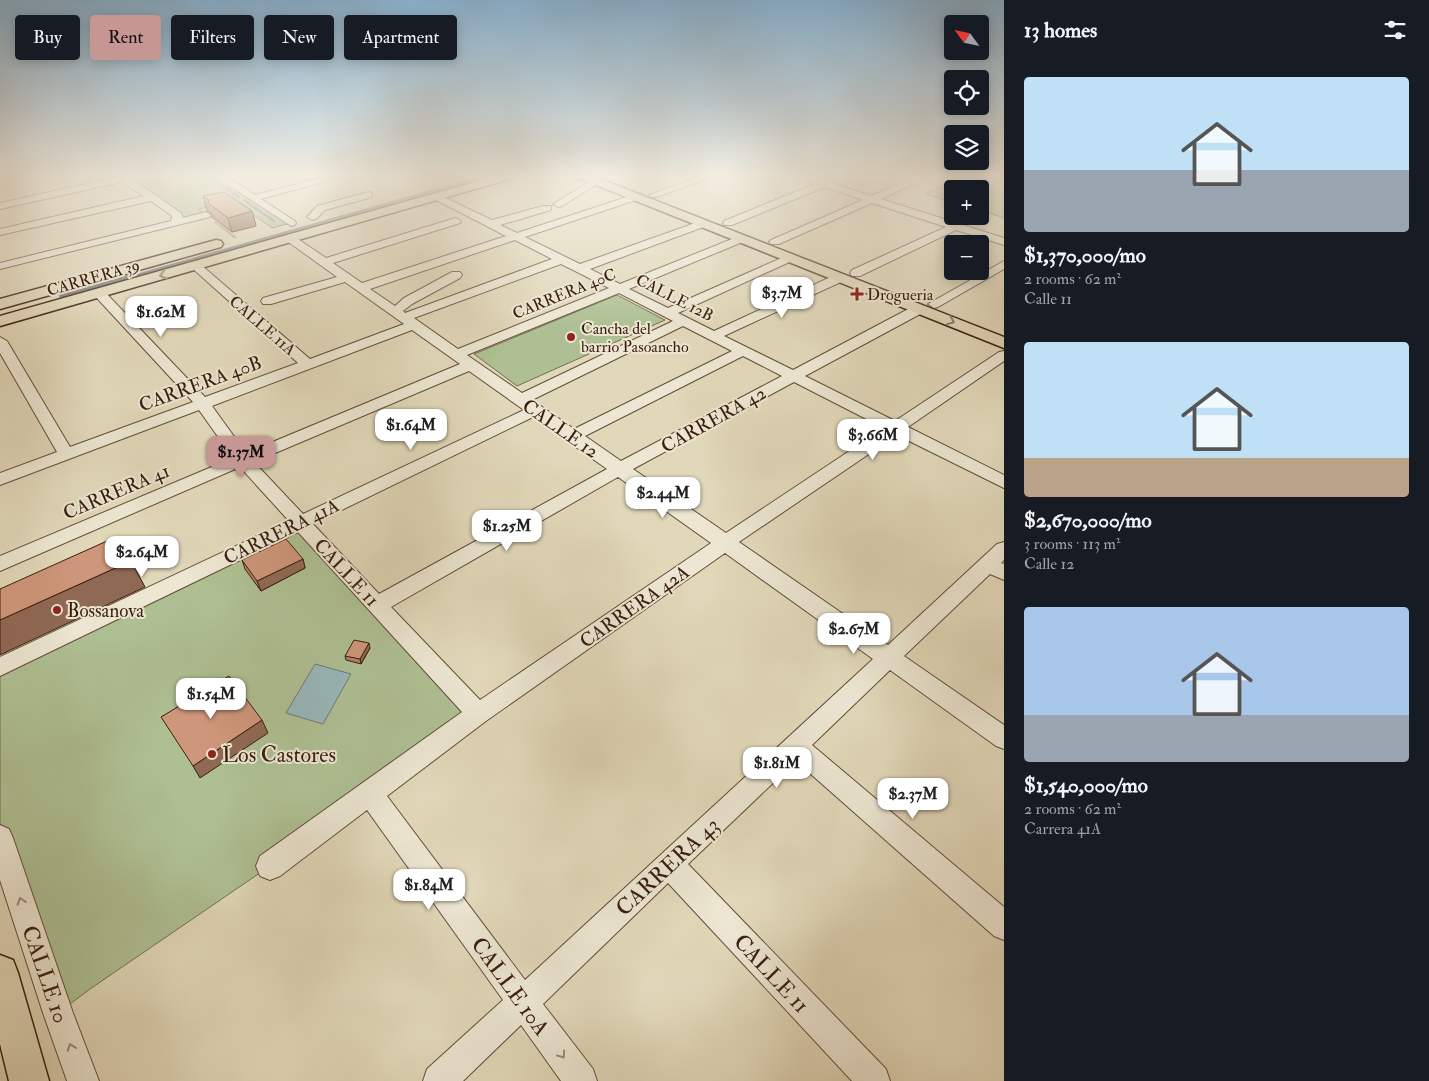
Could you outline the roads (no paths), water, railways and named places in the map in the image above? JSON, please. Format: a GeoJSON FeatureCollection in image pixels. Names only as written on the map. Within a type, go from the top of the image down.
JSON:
{"type":"FeatureCollection","features":[{"type":"Feature","properties":{"kind":"main road"},"geometry":{"type":"LineString","coordinates":[[272,228],[282,225]]}},
{"type":"Feature","properties":{"kind":"main road","name":"CARRERA 39"},"geometry":{"type":"LineString","coordinates":[[0,321],[338,225]]}},
{"type":"Feature","properties":{"kind":"main road"},"geometry":{"type":"LineString","coordinates":[[706,225],[1004,342]]}},
{"type":"Feature","properties":{"kind":"main road"},"geometry":{"type":"LineString","coordinates":[[732,225],[1004,330]]}},
{"type":"Feature","properties":{"kind":"main road","name":"CARRERA 39"},"geometry":{"type":"LineString","coordinates":[[2,301],[236,238]]}},
{"type":"Feature","properties":{"kind":"main road"},"geometry":{"type":"LineString","coordinates":[[0,973],[29,1081]]}},
{"type":"Feature","properties":{"kind":"street"},"geometry":{"type":"LineString","coordinates":[[0,232],[29,225]]}},
{"type":"Feature","properties":{"kind":"street"},"geometry":{"type":"LineString","coordinates":[[0,266],[161,225]]}},
{"type":"Feature","properties":{"kind":"street"},"geometry":{"type":"LineString","coordinates":[[324,262],[442,225]]}},
{"type":"Feature","properties":{"kind":"street","name":"CALLE 12B"},"geometry":{"type":"LineString","coordinates":[[494,225],[1004,482]]}},
{"type":"Feature","properties":{"kind":"street"},"geometry":{"type":"LineString","coordinates":[[360,288],[551,225]]}},
{"type":"Feature","properties":{"kind":"street"},"geometry":{"type":"LineString","coordinates":[[579,269],[698,225]]}},
{"type":"Feature","properties":{"kind":"street"},"geometry":{"type":"LineString","coordinates":[[775,242],[812,225]]}},
{"type":"Feature","properties":{"kind":"street"},"geometry":{"type":"LineString","coordinates":[[856,273],[956,226],[1004,242]]}},
{"type":"Feature","properties":{"kind":"street","name":"CALLE 12"},"geometry":{"type":"LineString","coordinates":[[291,239],[1004,738]]}},
{"type":"Feature","properties":{"kind":"street","name":"CARRERA 40C"},"geometry":{"type":"LineString","coordinates":[[456,355],[740,239]]}},
{"type":"Feature","properties":{"kind":"street"},"geometry":{"type":"LineString","coordinates":[[668,313],[790,258]]}},
{"type":"Feature","properties":{"kind":"street","name":"CARRERA 40B"},"geometry":{"type":"LineString","coordinates":[[0,479],[308,364],[404,318],[561,260]]}},
{"type":"Feature","properties":{"kind":"street"},"geometry":{"type":"LineString","coordinates":[[934,304],[1004,264]]}},
{"type":"Feature","properties":{"kind":"street","name":"CALLE 11A"},"geometry":{"type":"LineString","coordinates":[[196,266],[308,364]]}},
{"type":"Feature","properties":{"kind":"street"},"geometry":{"type":"LineString","coordinates":[[404,318],[408,301],[456,275]]}},
{"type":"Feature","properties":{"kind":"street"},"geometry":{"type":"LineString","coordinates":[[268,301],[346,278]]}},
{"type":"Feature","properties":{"kind":"street"},"geometry":{"type":"LineString","coordinates":[[713,336],[839,278]]}},
{"type":"Feature","properties":{"kind":"street","name":"CALLE 11"},"geometry":{"type":"LineString","coordinates":[[99,293],[202,403],[243,460],[478,714]]}},
{"type":"Feature","properties":{"kind":"street","name":"CARRERA 42"},"geometry":{"type":"LineString","coordinates":[[377,605],[620,469],[918,309]]}},
{"type":"Feature","properties":{"kind":"street"},"geometry":{"type":"LineString","coordinates":[[520,400],[683,321]]}},
{"type":"Feature","properties":{"kind":"street"},"geometry":{"type":"LineString","coordinates":[[0,341],[66,454]]}},
{"type":"Feature","properties":{"kind":"street"},"geometry":{"type":"LineString","coordinates":[[573,436],[743,351]]}},
{"type":"Feature","properties":{"kind":"street","name":"CARRERA 42A"},"geometry":{"type":"LineString","coordinates":[[270,866],[478,714],[725,543],[1004,355]]}},
{"type":"Feature","properties":{"kind":"street","name":"CARRERA 41"},"geometry":{"type":"LineString","coordinates":[[0,564],[471,365]]}},
{"type":"Feature","properties":{"kind":"street","name":"CARRERA 41A"},"geometry":{"type":"LineString","coordinates":[[0,667],[536,410]]}},
{"type":"Feature","properties":{"kind":"street","name":"CARRERA 43"},"geometry":{"type":"LineString","coordinates":[[439,1081],[889,657],[999,562]]}},
{"type":"Feature","properties":{"kind":"street"},"geometry":{"type":"LineString","coordinates":[[795,745],[1004,926]]}},
{"type":"Feature","properties":{"kind":"street","name":"CALLE 10A"},"geometry":{"type":"LineString","coordinates":[[370,794],[582,1081]]}},
{"type":"Feature","properties":{"kind":"street","name":"CALLE 10"},"geometry":{"type":"LineString","coordinates":[[0,838],[58,1013],[84,1081]]}},
{"type":"Feature","properties":{"kind":"street","name":"CALLE 11"},"geometry":{"type":"LineString","coordinates":[[669,864],[874,1081]]}},
{"type":"Feature","properties":{"kind":"water"},"geometry":{"type":"Polygon","coordinates":[[[315,664],[351,674],[323,724],[286,713],[315,664]]]}},
{"type":"Feature","properties":{"kind":"waterway"},"geometry":{"type":"LineString","coordinates":[[123,279],[311,225]]}},
{"type":"Feature","properties":{"kind":"waterway"},"geometry":{"type":"LineString","coordinates":[[61,296],[127,277]]}},
{"type":"Feature","properties":{"kind":"place","name":"Drogueria"},"geometry":{"type":"Point","coordinates":[857,294]}},
{"type":"Feature","properties":{"kind":"place","name":"Cancha del barrio Pasoancho"},"geometry":{"type":"Point","coordinates":[571,337]}},
{"type":"Feature","properties":{"kind":"place","name":"Bossanova"},"geometry":{"type":"Point","coordinates":[57,610]}},
{"type":"Feature","properties":{"kind":"place","name":"Los Castores"},"geometry":{"type":"Point","coordinates":[212,754]}}]}
